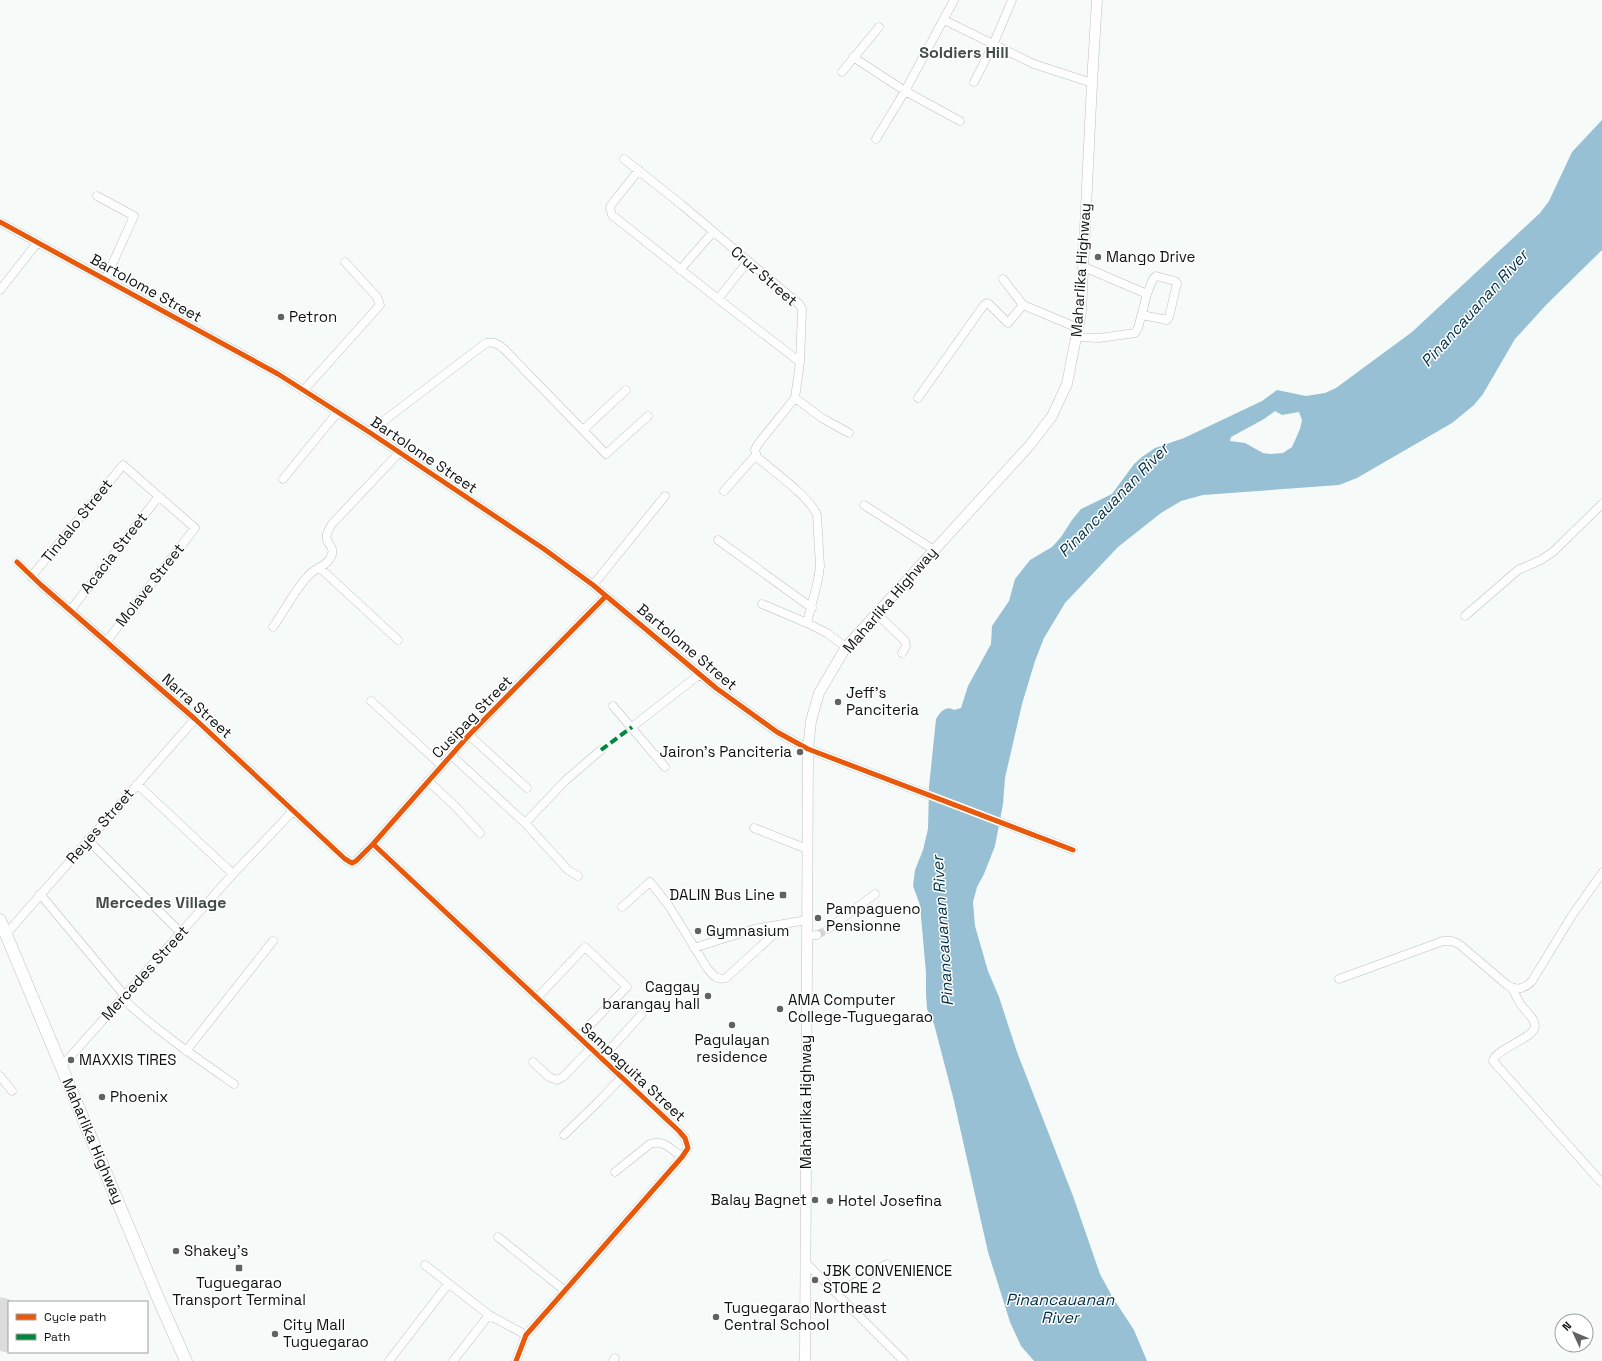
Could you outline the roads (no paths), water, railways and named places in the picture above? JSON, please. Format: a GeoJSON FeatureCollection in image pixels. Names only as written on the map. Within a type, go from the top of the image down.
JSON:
{"type":"FeatureCollection","features":[{"type":"Feature","properties":{"kind":"highway","name":"Maharlika Highway"},"geometry":{"type":"LineString","coordinates":[[0,920],[186,1361]]}},
{"type":"Feature","properties":{"kind":"main road","name":"Maharlika Highway"},"geometry":{"type":"LineString","coordinates":[[805,1361],[805,1262],[812,935],[808,920],[807,849],[808,750],[811,721],[819,693],[846,647],[1030,445],[1052,416],[1067,384],[1081,312],[1097,0]]}},
{"type":"Feature","properties":{"kind":"street"},"geometry":{"type":"LineString","coordinates":[[876,139],[905,91],[954,0]]}},
{"type":"Feature","properties":{"kind":"street"},"geometry":{"type":"LineString","coordinates":[[974,82],[993,45],[1012,0]]}},
{"type":"Feature","properties":{"kind":"street"},"geometry":{"type":"LineString","coordinates":[[944,20],[1034,64],[1092,83]]}},
{"type":"Feature","properties":{"kind":"street"},"geometry":{"type":"LineString","coordinates":[[842,72],[879,27]]}},
{"type":"Feature","properties":{"kind":"street"},"geometry":{"type":"LineString","coordinates":[[853,57],[905,91],[960,121]]}},
{"type":"Feature","properties":{"kind":"street","name":"Cruz Street"},"geometry":{"type":"LineString","coordinates":[[624,159],[799,304],[802,313],[800,362],[795,398]]}},
{"type":"Feature","properties":{"kind":"street"},"geometry":{"type":"LineString","coordinates":[[639,170],[611,205],[610,212],[680,270],[800,362]]}},
{"type":"Feature","properties":{"kind":"street"},"geometry":{"type":"LineString","coordinates":[[97,196],[134,216],[105,280]]}},
{"type":"Feature","properties":{"kind":"street","name":"Bartolome Street"},"geometry":{"type":"LineString","coordinates":[[0,222],[278,374],[369,432],[544,549],[594,585],[700,674],[777,732],[808,750],[866,770],[1073,850]]}},
{"type":"Feature","properties":{"kind":"street"},"geometry":{"type":"LineString","coordinates":[[680,270],[713,232]]}},
{"type":"Feature","properties":{"kind":"street"},"geometry":{"type":"LineString","coordinates":[[0,290],[38,242]]}},
{"type":"Feature","properties":{"kind":"street"},"geometry":{"type":"LineString","coordinates":[[718,299],[748,261]]}},
{"type":"Feature","properties":{"kind":"street"},"geometry":{"type":"LineString","coordinates":[[303,391],[380,305],[378,297],[345,262]]}},
{"type":"Feature","properties":{"kind":"street"},"geometry":{"type":"LineString","coordinates":[[1084,267],[1147,294]]}},
{"type":"Feature","properties":{"kind":"street"},"geometry":{"type":"LineString","coordinates":[[1003,278],[1023,305],[1077,333],[1099,338],[1135,333],[1142,315],[1147,294],[1153,279],[1156,276],[1175,281],[1177,283],[1167,320],[1142,315]]}},
{"type":"Feature","properties":{"kind":"street"},"geometry":{"type":"LineString","coordinates":[[918,398],[984,305],[987,303],[989,304],[1008,324],[1023,305]]}},
{"type":"Feature","properties":{"kind":"street"},"geometry":{"type":"LineString","coordinates":[[369,432],[486,343],[490,342],[498,344],[504,349],[606,454],[648,416]]}},
{"type":"Feature","properties":{"kind":"street"},"geometry":{"type":"LineString","coordinates":[[583,430],[626,390]]}},
{"type":"Feature","properties":{"kind":"street"},"geometry":{"type":"LineString","coordinates":[[807,623],[816,594],[820,566],[817,515],[814,508],[805,499],[756,455],[755,450],[758,444],[795,398],[822,418],[849,433]]}},
{"type":"Feature","properties":{"kind":"street"},"geometry":{"type":"LineString","coordinates":[[283,479],[337,413]]}},
{"type":"Feature","properties":{"kind":"street"},"geometry":{"type":"LineString","coordinates":[[273,627],[308,575],[327,563],[333,553],[332,548],[326,539],[328,531],[399,453]]}},
{"type":"Feature","properties":{"kind":"street"},"geometry":{"type":"LineString","coordinates":[[724,491],[756,455]]}},
{"type":"Feature","properties":{"kind":"street","name":"Tindalo Street"},"geometry":{"type":"LineString","coordinates":[[32,577],[123,465],[159,496]]}},
{"type":"Feature","properties":{"kind":"street","name":"Molave Street"},"geometry":{"type":"LineString","coordinates":[[106,642],[195,528],[159,496]]}},
{"type":"Feature","properties":{"kind":"street","name":"Acacia Street"},"geometry":{"type":"LineString","coordinates":[[70,611],[159,496]]}},
{"type":"Feature","properties":{"kind":"street"},"geometry":{"type":"LineString","coordinates":[[594,585],[665,496]]}},
{"type":"Feature","properties":{"kind":"street"},"geometry":{"type":"LineString","coordinates":[[1465,616],[1518,570],[1541,560],[1554,551],[1602,504]]}},
{"type":"Feature","properties":{"kind":"street"},"geometry":{"type":"LineString","coordinates":[[864,505],[934,550]]}},
{"type":"Feature","properties":{"kind":"street"},"geometry":{"type":"LineString","coordinates":[[718,540],[812,608]]}},
{"type":"Feature","properties":{"kind":"street","name":"Narra Street"},"geometry":{"type":"LineString","coordinates":[[17,562],[70,611],[195,719],[348,861],[354,862],[360,858]]}},
{"type":"Feature","properties":{"kind":"street"},"geometry":{"type":"LineString","coordinates":[[320,568],[398,640]]}},
{"type":"Feature","properties":{"kind":"street","name":"Cusipag Street"},"geometry":{"type":"LineString","coordinates":[[360,858],[469,736],[606,596]]}},
{"type":"Feature","properties":{"kind":"street"},"geometry":{"type":"LineString","coordinates":[[762,604],[807,623],[826,633],[846,647]]}},
{"type":"Feature","properties":{"kind":"street"},"geometry":{"type":"LineString","coordinates":[[876,614],[905,641],[906,646],[902,653]]}},
{"type":"Feature","properties":{"kind":"street"},"geometry":{"type":"LineString","coordinates":[[632,726],[700,674]]}},
{"type":"Feature","properties":{"kind":"street"},"geometry":{"type":"LineString","coordinates":[[371,701],[442,766]]}},
{"type":"Feature","properties":{"kind":"street"},"geometry":{"type":"LineString","coordinates":[[613,706],[632,726],[665,767]]}},
{"type":"Feature","properties":{"kind":"street","name":"Reyes Street"},"geometry":{"type":"LineString","coordinates":[[6,934],[195,719]]}},
{"type":"Feature","properties":{"kind":"street"},"geometry":{"type":"LineString","coordinates":[[469,736],[527,788]]}},
{"type":"Feature","properties":{"kind":"street"},"geometry":{"type":"LineString","coordinates":[[525,823],[566,780],[601,750]]}},
{"type":"Feature","properties":{"kind":"street"},"geometry":{"type":"LineString","coordinates":[[451,756],[525,823],[568,870],[578,876]]}},
{"type":"Feature","properties":{"kind":"street"},"geometry":{"type":"LineString","coordinates":[[428,781],[455,806],[480,833]]}},
{"type":"Feature","properties":{"kind":"street"},"geometry":{"type":"LineString","coordinates":[[137,784],[233,874]]}},
{"type":"Feature","properties":{"kind":"street","name":"Mercedes Street"},"geometry":{"type":"LineString","coordinates":[[61,1067],[233,874],[294,810]]}},
{"type":"Feature","properties":{"kind":"street"},"geometry":{"type":"LineString","coordinates":[[754,828],[807,849]]}},
{"type":"Feature","properties":{"kind":"street"},"geometry":{"type":"LineString","coordinates":[[88,840],[181,933]]}},
{"type":"Feature","properties":{"kind":"street","name":"Sampaguita Street"},"geometry":{"type":"LineString","coordinates":[[373,844],[685,1138],[688,1148],[682,1157]]}},
{"type":"Feature","properties":{"kind":"street"},"geometry":{"type":"LineString","coordinates":[[1512,988],[1519,990],[1526,987],[1532,981],[1571,917],[1602,873]]}},
{"type":"Feature","properties":{"kind":"street"},"geometry":{"type":"LineString","coordinates":[[622,907],[645,885],[650,882],[652,883],[669,906],[694,948],[714,976],[721,980],[726,978],[784,925]]}},
{"type":"Feature","properties":{"kind":"street"},"geometry":{"type":"LineString","coordinates":[[40,894],[124,997],[144,1018],[186,1051],[234,1084]]}},
{"type":"Feature","properties":{"kind":"street"},"geometry":{"type":"LineString","coordinates":[[828,929],[875,894]]}},
{"type":"Feature","properties":{"kind":"street"},"geometry":{"type":"LineString","coordinates":[[694,948],[754,929],[808,920]]}},
{"type":"Feature","properties":{"kind":"street"},"geometry":{"type":"LineString","coordinates":[[186,1051],[273,941]]}},
{"type":"Feature","properties":{"kind":"street"},"geometry":{"type":"LineString","coordinates":[[1340,979],[1443,941],[1452,941],[1465,949],[1512,988],[1535,1025],[1534,1029],[1523,1039],[1496,1056],[1493,1061],[1602,1183]]}},
{"type":"Feature","properties":{"kind":"street"},"geometry":{"type":"LineString","coordinates":[[536,998],[585,947],[627,987],[578,1037]]}},
{"type":"Feature","properties":{"kind":"street"},"geometry":{"type":"LineString","coordinates":[[601,1059],[642,1015]]}},
{"type":"Feature","properties":{"kind":"street"},"geometry":{"type":"LineString","coordinates":[[533,1062],[549,1077],[557,1080],[563,1077],[590,1049]]}},
{"type":"Feature","properties":{"kind":"street"},"geometry":{"type":"LineString","coordinates":[[0,1076],[12,1091]]}},
{"type":"Feature","properties":{"kind":"street"},"geometry":{"type":"LineString","coordinates":[[564,1135],[621,1078]]}},
{"type":"Feature","properties":{"kind":"street"},"geometry":{"type":"LineString","coordinates":[[516,1361],[526,1335],[682,1157],[661,1143],[656,1142],[650,1144],[615,1172]]}},
{"type":"Feature","properties":{"kind":"street"},"geometry":{"type":"LineString","coordinates":[[498,1237],[564,1290]]}},
{"type":"Feature","properties":{"kind":"street"},"geometry":{"type":"LineString","coordinates":[[805,1262],[904,1361]]}},
{"type":"Feature","properties":{"kind":"street"},"geometry":{"type":"LineString","coordinates":[[837,1293],[887,1264]]}},
{"type":"Feature","properties":{"kind":"street"},"geometry":{"type":"LineString","coordinates":[[425,1265],[489,1316],[526,1335]]}},
{"type":"Feature","properties":{"kind":"street"},"geometry":{"type":"LineString","coordinates":[[389,1361],[448,1284]]}},
{"type":"Feature","properties":{"kind":"street"},"geometry":{"type":"LineString","coordinates":[[453,1361],[489,1316]]}},
{"type":"Feature","properties":{"kind":"water","name":"Pinancauanan River"},"geometry":{"type":"Polygon","coordinates":[[[1602,120],[1602,250],[1546,305],[1515,339],[1483,394],[1474,405],[1452,423],[1357,478],[1339,485],[1203,495],[1181,501],[1161,513],[1118,547],[1065,603],[1044,638],[1035,661],[1022,704],[1005,778],[1003,804],[995,846],[977,887],[973,902],[975,926],[988,971],[999,997],[1017,1052],[1073,1196],[1100,1274],[1113,1298],[1134,1330],[1147,1361],[1034,1361],[1021,1346],[1010,1322],[988,1252],[953,1097],[934,1024],[927,1009],[926,973],[920,905],[913,886],[915,870],[923,850],[928,829],[929,787],[936,719],[941,712],[948,708],[954,710],[961,708],[968,686],[991,644],[992,626],[1009,601],[1015,579],[1030,560],[1052,547],[1081,509],[1112,494],[1134,464],[1155,448],[1184,438],[1262,401],[1277,390],[1306,396],[1325,393],[1336,388],[1412,332],[1540,213],[1549,201],[1572,152],[1602,120]],[[1275,411],[1264,419],[1231,437],[1230,441],[1245,443],[1263,453],[1283,453],[1292,447],[1300,429],[1302,420],[1299,412],[1282,415],[1275,411]]]}},
{"type":"Feature","properties":{"kind":"tunnel"},"geometry":{"type":"LineString","coordinates":[[817,935],[828,929]]}},
{"type":"Feature","properties":{"kind":"place","name":"Mango Drive"},"geometry":{"type":"Point","coordinates":[1098,257]}},
{"type":"Feature","properties":{"kind":"place","name":"Petron"},"geometry":{"type":"Point","coordinates":[281,317]}},
{"type":"Feature","properties":{"kind":"place","name":"Jeff's Panciteria"},"geometry":{"type":"Point","coordinates":[838,702]}},
{"type":"Feature","properties":{"kind":"place","name":"Jairon's Panciteria"},"geometry":{"type":"Point","coordinates":[800,752]}},
{"type":"Feature","properties":{"kind":"place","name":"DALIN Bus Line"},"geometry":{"type":"Point","coordinates":[783,895]}},
{"type":"Feature","properties":{"kind":"place","name":"Pampagueno Pensionne"},"geometry":{"type":"Point","coordinates":[818,918]}},
{"type":"Feature","properties":{"kind":"place","name":"Gymnasium"},"geometry":{"type":"Point","coordinates":[698,931]}},
{"type":"Feature","properties":{"kind":"place","name":"Caggay barangay hall"},"geometry":{"type":"Point","coordinates":[708,996]}},
{"type":"Feature","properties":{"kind":"place","name":"AMA Computer College-Tuguegarao"},"geometry":{"type":"Point","coordinates":[780,1009]}},
{"type":"Feature","properties":{"kind":"place","name":"Pagulayan residence"},"geometry":{"type":"Point","coordinates":[732,1025]}},
{"type":"Feature","properties":{"kind":"place","name":"MAXXIS TIRES"},"geometry":{"type":"Point","coordinates":[71,1060]}},
{"type":"Feature","properties":{"kind":"place","name":"Phoenix"},"geometry":{"type":"Point","coordinates":[102,1097]}},
{"type":"Feature","properties":{"kind":"place","name":"Balay Bagnet"},"geometry":{"type":"Point","coordinates":[815,1200]}},
{"type":"Feature","properties":{"kind":"place","name":"Hotel Josefina"},"geometry":{"type":"Point","coordinates":[830,1201]}},
{"type":"Feature","properties":{"kind":"place","name":"Shakey's"},"geometry":{"type":"Point","coordinates":[176,1251]}},
{"type":"Feature","properties":{"kind":"place","name":"Tuguegarao Transport Terminal"},"geometry":{"type":"Point","coordinates":[239,1268]}},
{"type":"Feature","properties":{"kind":"place","name":"JBK CONVENIENCE STORE 2"},"geometry":{"type":"Point","coordinates":[815,1280]}},
{"type":"Feature","properties":{"kind":"place","name":"Tuguegarao Northeast Central School"},"geometry":{"type":"Point","coordinates":[716,1317]}},
{"type":"Feature","properties":{"kind":"place","name":"City Mall Tuguegarao"},"geometry":{"type":"Point","coordinates":[275,1334]}},
{"type":"Feature","properties":{"kind":"district","name":"Soldiers Hill"},"geometry":{"type":"Point","coordinates":[964,52]}},
{"type":"Feature","properties":{"kind":"district","name":"Mercedes Village"},"geometry":{"type":"Point","coordinates":[161,902]}}]}
